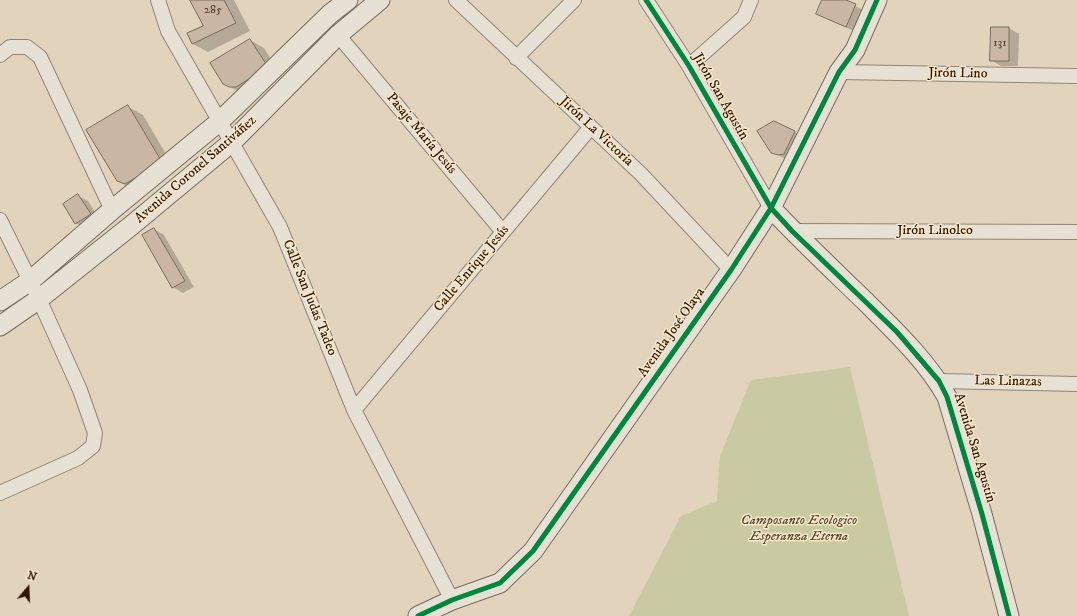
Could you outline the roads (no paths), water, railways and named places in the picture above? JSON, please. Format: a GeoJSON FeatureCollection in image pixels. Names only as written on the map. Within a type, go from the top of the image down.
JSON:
{"type":"FeatureCollection","features":[{"type":"Feature","properties":{"kind":"street","name":"Calle San Judas Tadeo"},"geometry":{"type":"LineString","coordinates":[[158,0],[168,31],[280,227],[354,410],[452,600]]}},
{"type":"Feature","properties":{"kind":"street","name":"Avenida Coronel Santiváñez"},"geometry":{"type":"LineString","coordinates":[[0,301],[30,281],[112,210],[219,122],[330,14],[348,0]]}},
{"type":"Feature","properties":{"kind":"street","name":"Avenida Coronel Santiváñez"},"geometry":{"type":"LineString","coordinates":[[0,326],[39,299],[132,225],[232,142],[338,35],[380,0]]}},
{"type":"Feature","properties":{"kind":"street","name":"Jirón La Victoria"},"geometry":{"type":"LineString","coordinates":[[456,0],[641,174],[731,270]]}},
{"type":"Feature","properties":{"kind":"street"},"geometry":{"type":"LineString","coordinates":[[516,58],[574,0]]}},
{"type":"Feature","properties":{"kind":"street","name":"Jirón San Agustín"},"geometry":{"type":"LineString","coordinates":[[646,0],[688,66],[771,208]]}},
{"type":"Feature","properties":{"kind":"street"},"geometry":{"type":"LineString","coordinates":[[688,66],[744,17],[752,0]]}},
{"type":"Feature","properties":{"kind":"street","name":"Avenida José Olaya"},"geometry":{"type":"LineString","coordinates":[[418,616],[452,600],[500,583],[533,551],[731,270],[771,208],[839,72],[855,50],[877,0]]}},
{"type":"Feature","properties":{"kind":"street","name":"Pasaje María Jesús"},"geometry":{"type":"LineString","coordinates":[[338,35],[503,232]]}},
{"type":"Feature","properties":{"kind":"street"},"geometry":{"type":"LineString","coordinates":[[0,55],[10,47],[28,47],[40,56],[112,210]]}},
{"type":"Feature","properties":{"kind":"street","name":"Jirón Lino"},"geometry":{"type":"LineString","coordinates":[[839,72],[1077,76]]}},
{"type":"Feature","properties":{"kind":"street","name":"Calle Enrique Jesús"},"geometry":{"type":"LineString","coordinates":[[354,410],[591,127]]}},
{"type":"Feature","properties":{"kind":"street","name":"Avenida San Agustín"},"geometry":{"type":"LineString","coordinates":[[771,208],[792,231],[897,332],[939,381],[947,397],[982,514],[1009,616]]}},
{"type":"Feature","properties":{"kind":"street"},"geometry":{"type":"LineString","coordinates":[[0,220],[39,299],[80,390],[95,432],[93,446],[78,458],[0,493]]}},
{"type":"Feature","properties":{"kind":"street","name":"Jirón Linoleo"},"geometry":{"type":"LineString","coordinates":[[792,231],[1077,232]]}},
{"type":"Feature","properties":{"kind":"street","name":"Las Linazas"},"geometry":{"type":"LineString","coordinates":[[939,381],[1077,384]]}},
{"type":"Feature","properties":{"kind":"park label","name":"Camposanto Ecologico Esperanza Eterna"},"geometry":{"type":"Point","coordinates":[799,530]}}]}
